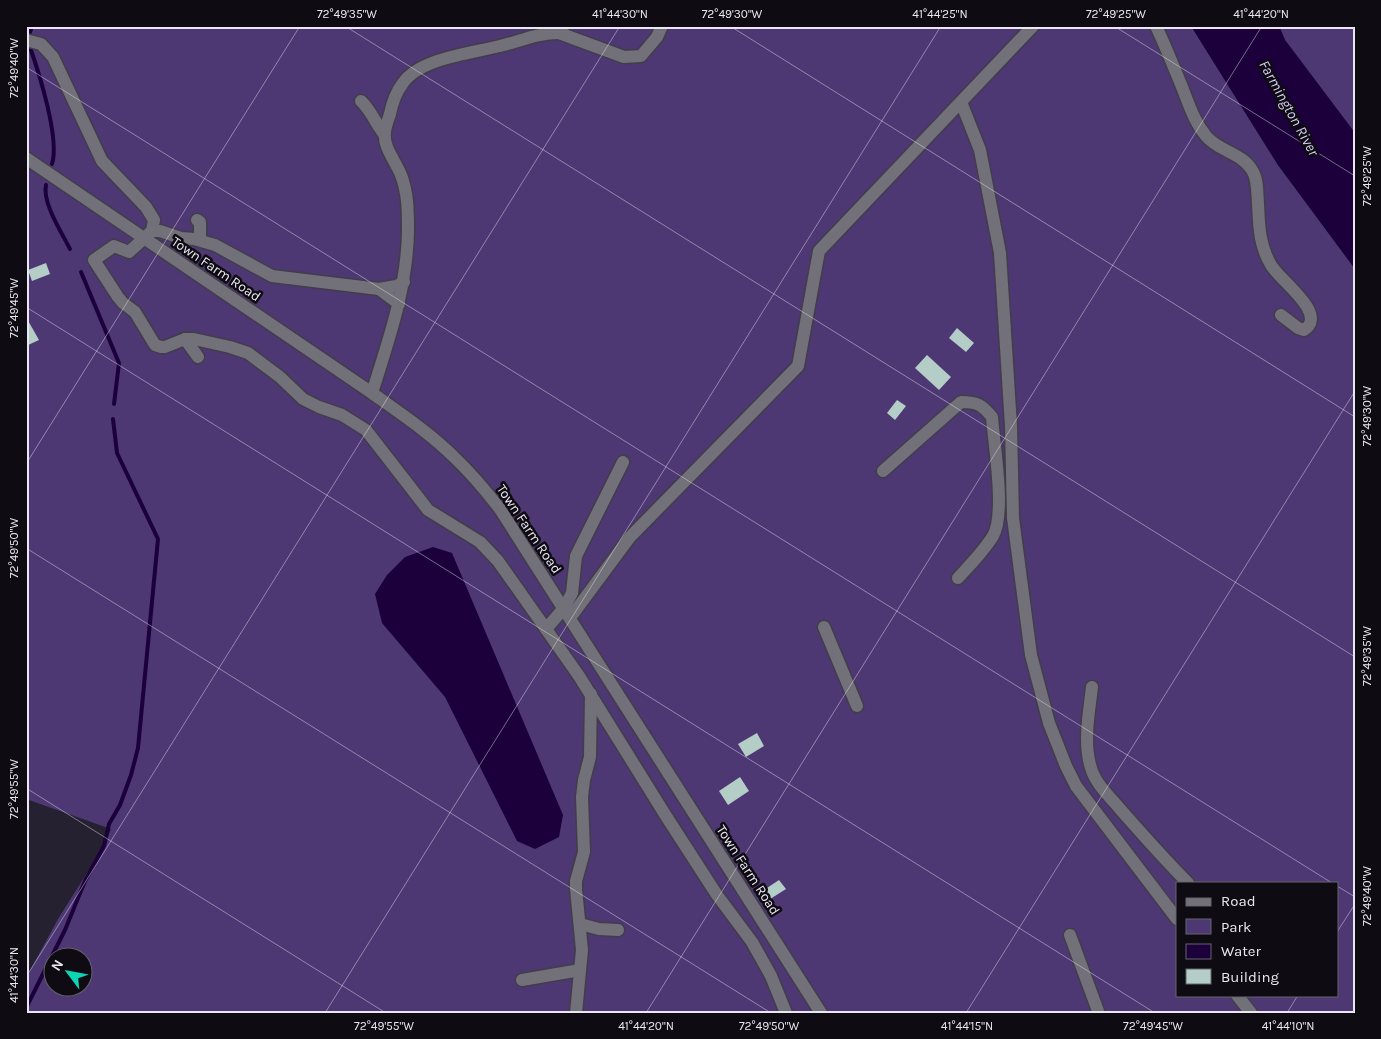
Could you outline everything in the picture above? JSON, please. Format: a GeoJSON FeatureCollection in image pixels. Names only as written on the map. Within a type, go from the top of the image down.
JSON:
{"type":"FeatureCollection","features":[{"type":"Feature","properties":{"kind":"street"},"geometry":{"type":"LineString","coordinates":[[384,134],[392,104],[403,82],[419,70],[435,62],[500,46],[542,33],[562,30],[624,57],[641,56],[657,37],[662,26]]}},
{"type":"Feature","properties":{"kind":"street"},"geometry":{"type":"LineString","coordinates":[[546,629],[567,613],[630,538],[798,366],[819,251],[1033,26]]}},
{"type":"Feature","properties":{"kind":"street"},"geometry":{"type":"LineString","coordinates":[[1156,26],[1188,106],[1198,125],[1214,143],[1246,163],[1256,178],[1261,244],[1266,257],[1280,278],[1302,299],[1311,312],[1312,320],[1308,328],[1304,330],[1298,328],[1281,315]]}},
{"type":"Feature","properties":{"kind":"street"},"geometry":{"type":"LineString","coordinates":[[26,40],[41,44],[53,57],[102,161],[146,207],[154,220],[148,234],[129,252],[114,246],[94,260],[123,304],[135,312],[156,345],[161,348],[194,339],[248,353],[280,377],[303,399],[342,415],[366,430],[428,510],[480,542],[498,561],[591,694],[717,895],[752,942],[771,976],[786,1013]]}},
{"type":"Feature","properties":{"kind":"street"},"geometry":{"type":"LineString","coordinates":[[361,101],[368,107],[384,134],[388,149],[406,191],[408,207],[407,262],[400,304],[372,393]]}},
{"type":"Feature","properties":{"kind":"street"},"geometry":{"type":"LineString","coordinates":[[961,102],[980,150],[1000,253],[1011,426],[1013,518],[1031,655],[1049,722],[1076,786],[1176,918]]}},
{"type":"Feature","properties":{"kind":"street","name":"Town Farm Road"},"geometry":{"type":"LineString","coordinates":[[26,158],[148,234],[372,393],[429,434],[454,456],[481,485],[500,508],[821,1013]]}},
{"type":"Feature","properties":{"kind":"street"},"geometry":{"type":"LineString","coordinates":[[197,220],[200,222],[200,240]]}},
{"type":"Feature","properties":{"kind":"street"},"geometry":{"type":"LineString","coordinates":[[148,234],[160,230],[181,238],[200,240],[215,245],[272,276],[379,289],[396,286],[404,282]]}},
{"type":"Feature","properties":{"kind":"street"},"geometry":{"type":"LineString","coordinates":[[379,289],[386,296],[400,304]]}},
{"type":"Feature","properties":{"kind":"street"},"geometry":{"type":"LineString","coordinates":[[185,340],[198,357]]}},
{"type":"Feature","properties":{"kind":"street"},"geometry":{"type":"LineString","coordinates":[[883,471],[961,402],[974,402],[984,407],[992,417],[999,502],[998,522],[993,535],[958,578]]}},
{"type":"Feature","properties":{"kind":"street"},"geometry":{"type":"LineString","coordinates":[[567,613],[572,593],[576,556],[623,462]]}},
{"type":"Feature","properties":{"kind":"street"},"geometry":{"type":"LineString","coordinates":[[824,627],[857,706]]}},
{"type":"Feature","properties":{"kind":"street"},"geometry":{"type":"LineString","coordinates":[[1092,687],[1088,723],[1088,753],[1091,770],[1099,784],[1148,842],[1187,882]]}},
{"type":"Feature","properties":{"kind":"street"},"geometry":{"type":"LineString","coordinates":[[576,1013],[582,950],[576,889],[584,852],[582,797],[590,758],[591,694]]}},
{"type":"Feature","properties":{"kind":"street"},"geometry":{"type":"LineString","coordinates":[[580,924],[598,929],[618,930]]}},
{"type":"Feature","properties":{"kind":"street"},"geometry":{"type":"LineString","coordinates":[[1070,935],[1098,1011]]}},
{"type":"Feature","properties":{"kind":"street"},"geometry":{"type":"LineString","coordinates":[[522,980],[580,970]]}},
{"type":"Feature","properties":{"kind":"street"},"geometry":{"type":"LineString","coordinates":[[1238,996],[1251,1013]]}},
{"type":"Feature","properties":{"kind":"green space"},"geometry":{"type":"Polygon","coordinates":[[[26,26],[1191,26],[1278,165],[1355,269],[1355,1013],[26,1013],[26,978],[42,948],[42,996],[92,996],[92,946],[43,946],[104,846],[111,829],[26,799],[26,26]]]}},
{"type":"Feature","properties":{"kind":"green space"},"geometry":{"type":"Polygon","coordinates":[[[1279,26],[1355,26],[1355,133],[1285,40],[1279,26]]]}},
{"type":"Feature","properties":{"kind":"water","name":"Farmington River"},"geometry":{"type":"Polygon","coordinates":[[[1191,26],[1279,26],[1285,40],[1355,133],[1355,269],[1278,165],[1191,26]]]}},
{"type":"Feature","properties":{"kind":"water"},"geometry":{"type":"Polygon","coordinates":[[[433,547],[452,553],[563,815],[559,837],[535,849],[517,841],[445,697],[382,623],[375,594],[387,575],[405,557],[433,547]]]}},
{"type":"Feature","properties":{"kind":"building"},"geometry":{"type":"Polygon","coordinates":[[[46,263],[50,274],[32,281],[28,270],[46,263]]]}},
{"type":"Feature","properties":{"kind":"building"},"geometry":{"type":"Polygon","coordinates":[[[26,317],[39,340],[26,346],[26,317]]]}},
{"type":"Feature","properties":{"kind":"building"},"geometry":{"type":"Polygon","coordinates":[[[957,328],[974,343],[966,352],[949,338],[957,328]]]}},
{"type":"Feature","properties":{"kind":"building"},"geometry":{"type":"Polygon","coordinates":[[[927,355],[951,377],[939,390],[915,368],[927,355]]]}},
{"type":"Feature","properties":{"kind":"building"},"geometry":{"type":"Polygon","coordinates":[[[897,400],[906,406],[895,420],[887,413],[897,400]]]}},
{"type":"Feature","properties":{"kind":"building"},"geometry":{"type":"Polygon","coordinates":[[[757,733],[764,746],[746,757],[738,744],[757,733]]]}},
{"type":"Feature","properties":{"kind":"building"},"geometry":{"type":"Polygon","coordinates":[[[740,777],[749,791],[728,805],[719,791],[740,777]]]}},
{"type":"Feature","properties":{"kind":"building"},"geometry":{"type":"Polygon","coordinates":[[[779,880],[786,889],[767,901],[761,892],[779,880]]]}},
{"type":"Feature","properties":{"kind":"waterway"},"geometry":{"type":"LineString","coordinates":[[29,35],[32,26]]}},
{"type":"Feature","properties":{"kind":"waterway"},"geometry":{"type":"LineString","coordinates":[[30,47],[51,123],[54,153],[52,164]]}},
{"type":"Feature","properties":{"kind":"waterway"},"geometry":{"type":"LineString","coordinates":[[46,185],[50,209],[70,249]]}},
{"type":"Feature","properties":{"kind":"waterway"},"geometry":{"type":"LineString","coordinates":[[81,272],[119,363],[114,404]]}},
{"type":"Feature","properties":{"kind":"waterway"},"geometry":{"type":"LineString","coordinates":[[26,1008],[65,930],[85,881],[104,846],[109,824],[120,805],[138,748],[158,539],[117,453],[113,419]]}}]}
